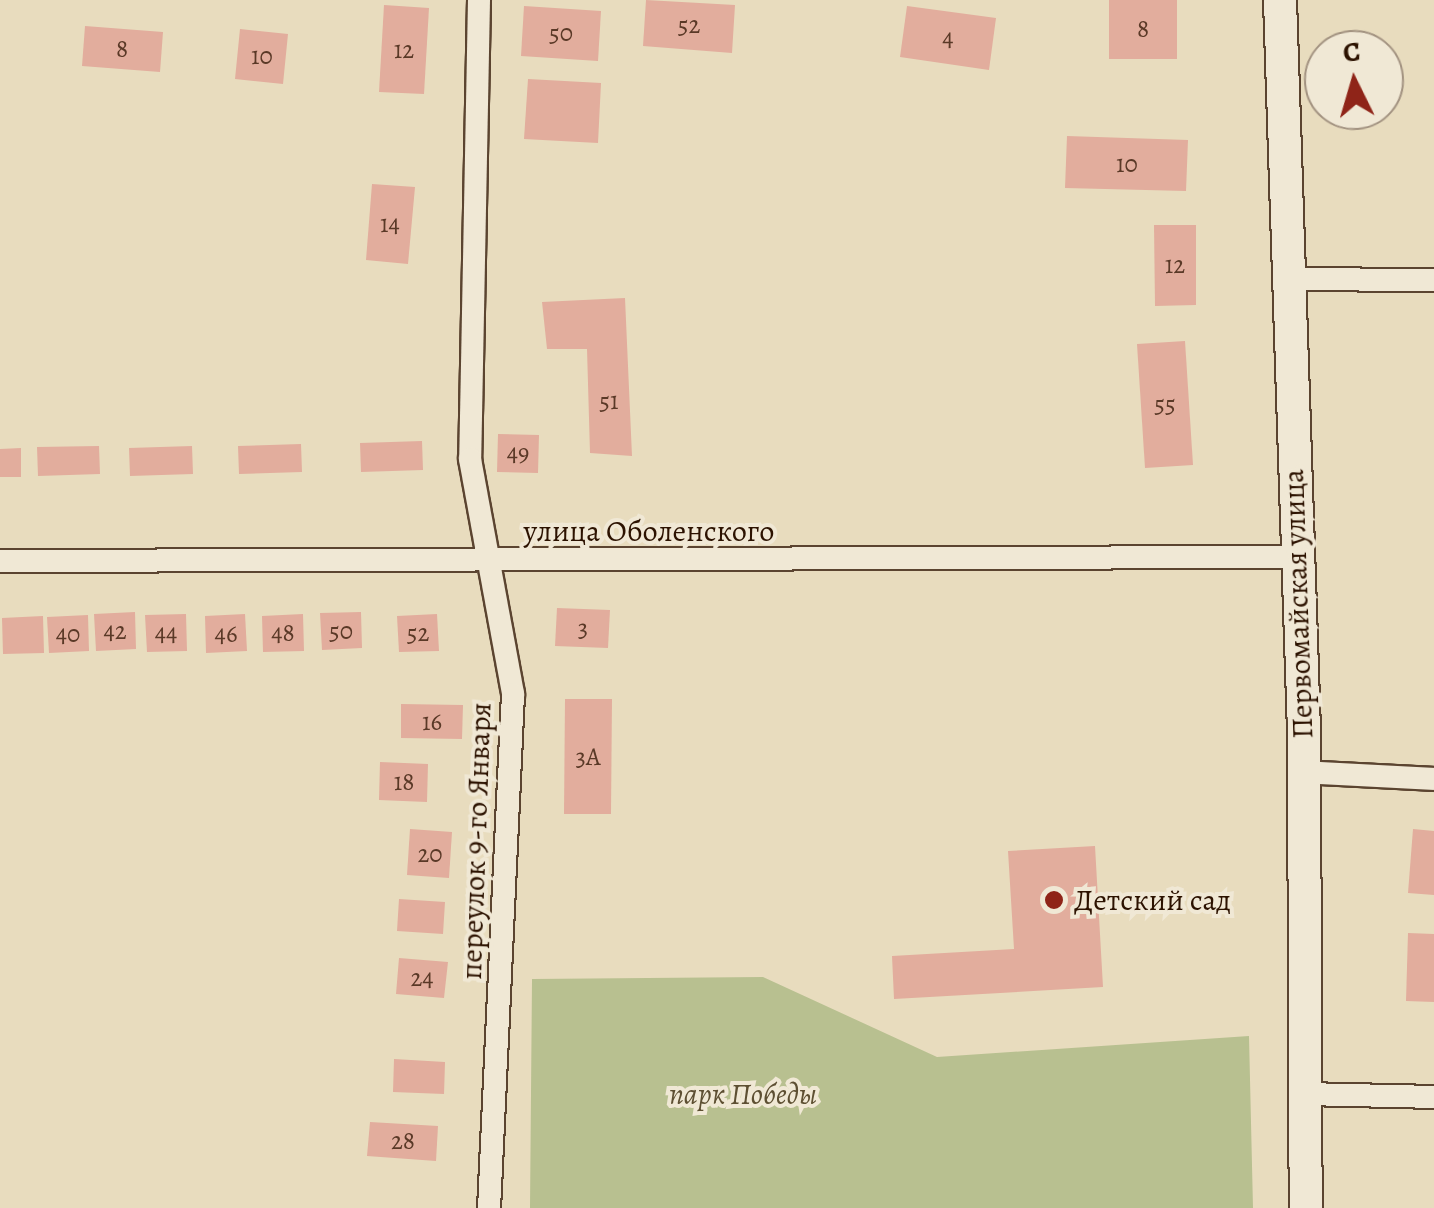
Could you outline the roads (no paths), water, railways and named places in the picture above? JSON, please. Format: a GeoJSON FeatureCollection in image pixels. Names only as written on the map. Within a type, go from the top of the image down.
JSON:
{"type":"FeatureCollection","features":[{"type":"Feature","properties":{"kind":"main road","name":"Первомайская улица"},"geometry":{"type":"LineString","coordinates":[[1280,0],[1298,557],[1306,1208]]}},
{"type":"Feature","properties":{"kind":"street","name":"переулок 9-го Января"},"geometry":{"type":"LineString","coordinates":[[479,0],[470,458],[513,694],[489,1208]]}},
{"type":"Feature","properties":{"kind":"street"},"geometry":{"type":"LineString","coordinates":[[1287,279],[1434,280]]}},
{"type":"Feature","properties":{"kind":"street","name":"улица Оболенского"},"geometry":{"type":"LineString","coordinates":[[0,561],[1298,557]]}},
{"type":"Feature","properties":{"kind":"street"},"geometry":{"type":"LineString","coordinates":[[1302,772],[1434,779]]}},
{"type":"Feature","properties":{"kind":"street"},"geometry":{"type":"LineString","coordinates":[[1304,1094],[1434,1097]]}},
{"type":"Feature","properties":{"kind":"place","name":"Детский сад"},"geometry":{"type":"Point","coordinates":[1054,900]}},
{"type":"Feature","properties":{"kind":"park label","name":"парк Победы"},"geometry":{"type":"Point","coordinates":[743,1094]}}]}
